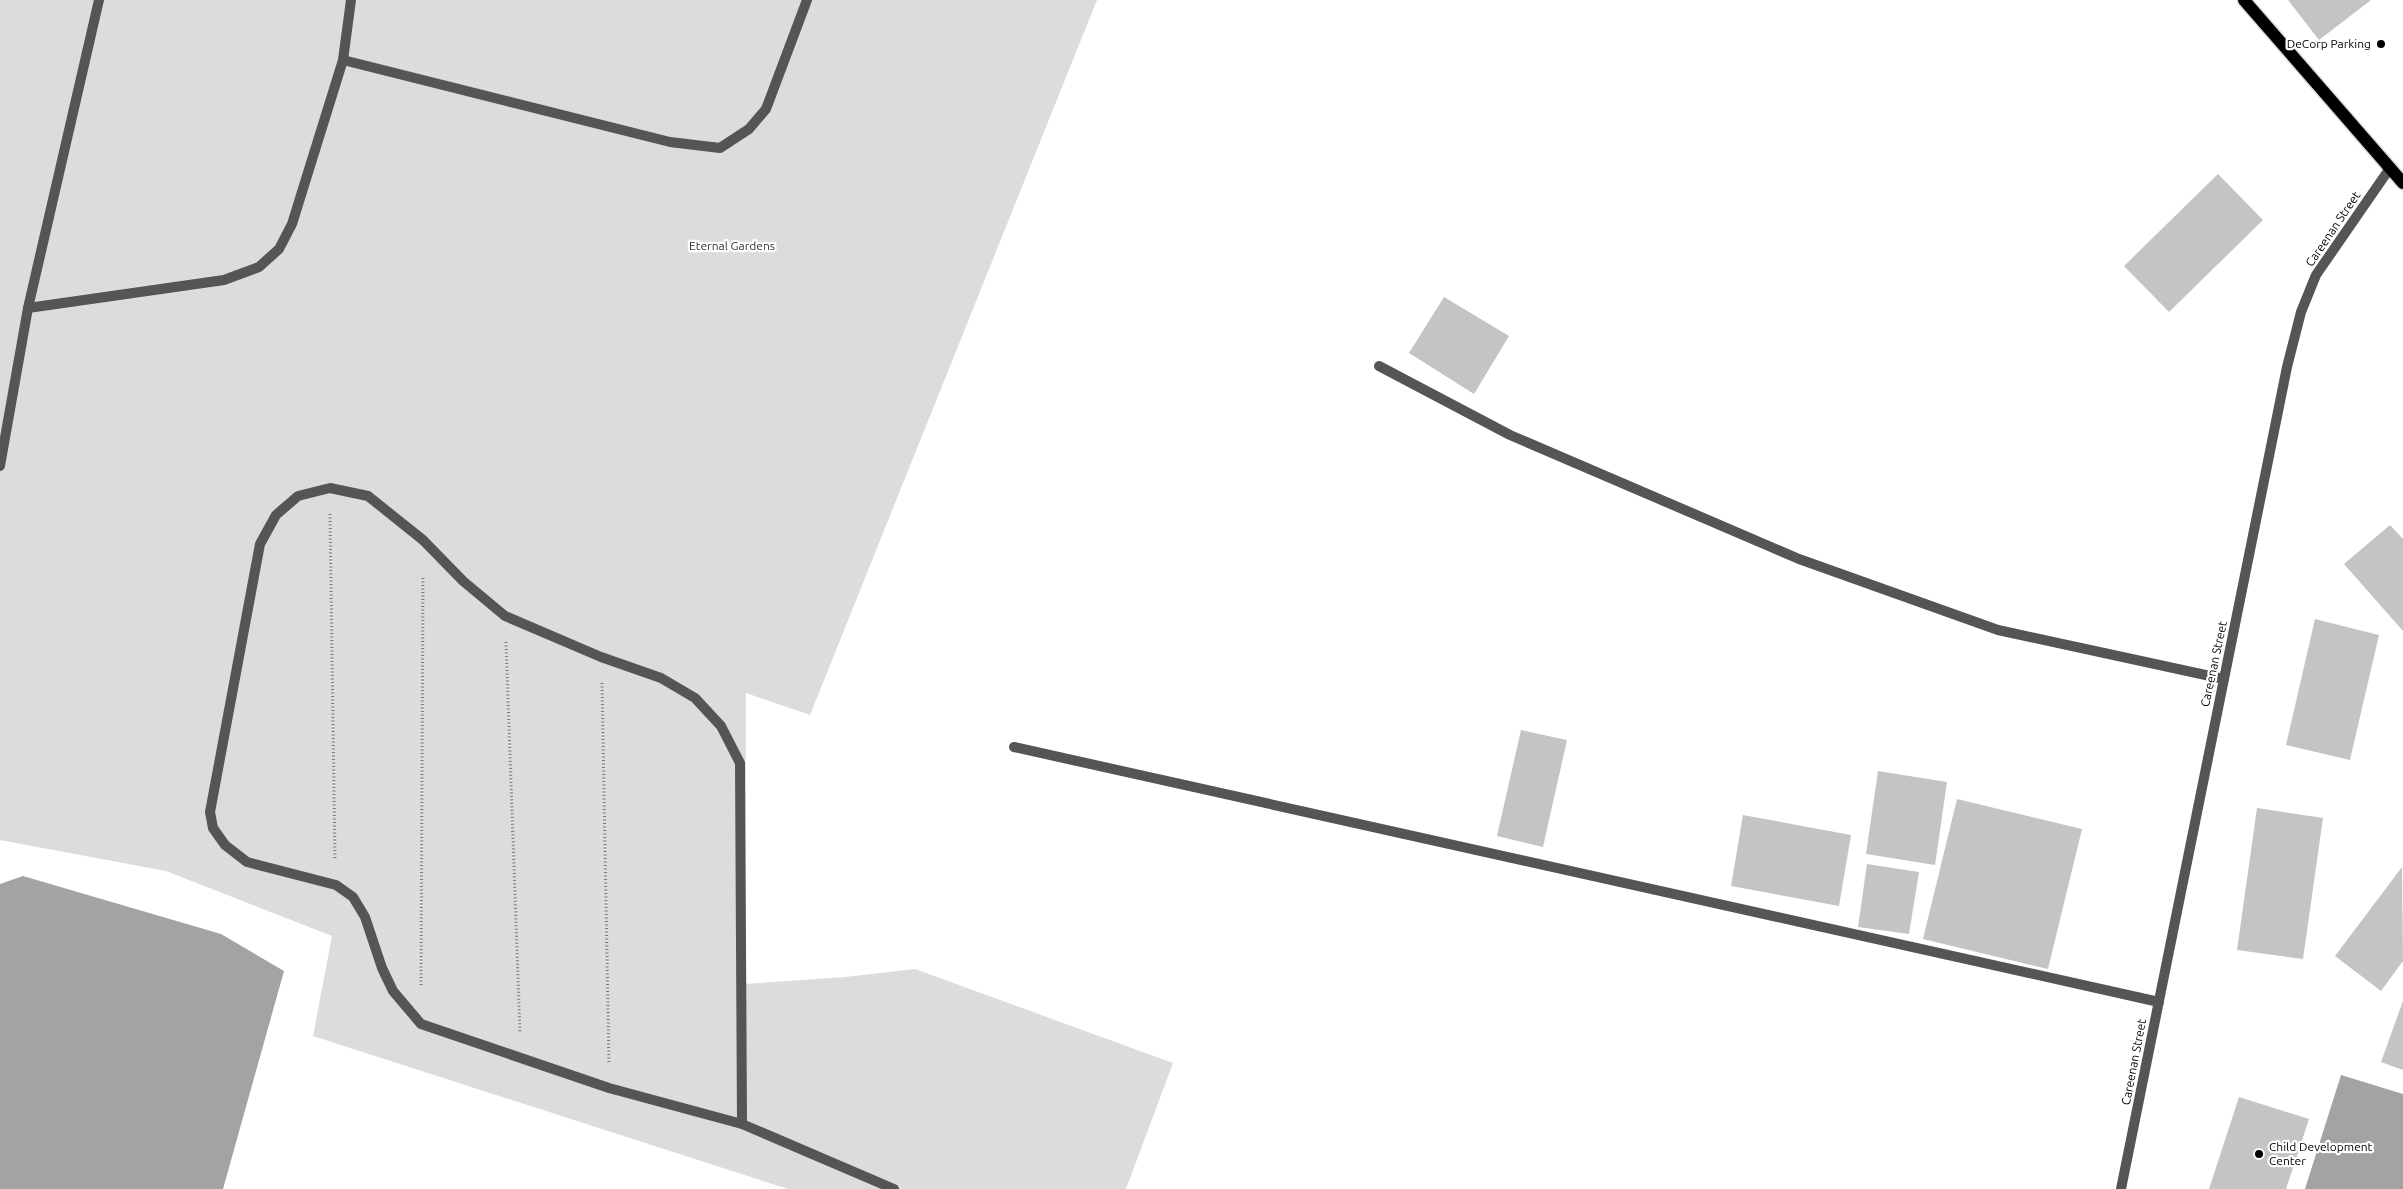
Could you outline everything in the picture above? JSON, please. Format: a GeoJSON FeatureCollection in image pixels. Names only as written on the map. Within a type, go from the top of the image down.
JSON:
{"type":"FeatureCollection","features":[{"type":"Feature","properties":{"kind":"main road"},"geometry":{"type":"LineString","coordinates":[[2244,0],[2403,183]]}},
{"type":"Feature","properties":{"kind":"street"},"geometry":{"type":"LineString","coordinates":[[0,466],[28,308],[99,0]]}},
{"type":"Feature","properties":{"kind":"street"},"geometry":{"type":"LineString","coordinates":[[28,308],[224,280],[259,267],[280,249],[292,224],[343,60],[351,0]]}},
{"type":"Feature","properties":{"kind":"street"},"geometry":{"type":"LineString","coordinates":[[343,60],[670,142],[720,148],[749,129],[766,109],[807,0]]}},
{"type":"Feature","properties":{"kind":"street","name":"Careenan Street"},"geometry":{"type":"LineString","coordinates":[[2121,1189],[2287,366],[2301,312],[2316,276],[2390,168]]}},
{"type":"Feature","properties":{"kind":"street"},"geometry":{"type":"LineString","coordinates":[[1379,366],[1510,436],[1799,559],[1998,630],[2224,679]]}},
{"type":"Feature","properties":{"kind":"street"},"geometry":{"type":"LineString","coordinates":[[742,1124],[740,764],[721,726],[695,698],[661,678],[602,657],[505,616],[463,581],[423,540],[368,496],[330,488],[298,496],[276,515],[260,544],[210,812],[213,828],[225,846],[247,862],[336,886],[353,897],[365,917],[382,968],[393,991],[421,1024],[609,1088],[742,1124],[894,1189]]}},
{"type":"Feature","properties":{"kind":"street"},"geometry":{"type":"LineString","coordinates":[[1014,747],[2159,1002]]}},
{"type":"Feature","properties":{"kind":"path"},"geometry":{"type":"LineString","coordinates":[[330,488],[336,886]]}},
{"type":"Feature","properties":{"kind":"path"},"geometry":{"type":"LineString","coordinates":[[421,1024],[423,540]]}},
{"type":"Feature","properties":{"kind":"path"},"geometry":{"type":"LineString","coordinates":[[505,616],[521,1058]]}},
{"type":"Feature","properties":{"kind":"path"},"geometry":{"type":"LineString","coordinates":[[602,657],[609,1088]]}},
{"type":"Feature","properties":{"kind":"green space","name":"Eternal Gardens"},"geometry":{"type":"Polygon","coordinates":[[[0,0],[1097,0],[810,715],[746,693],[745,984],[845,977],[915,969],[1173,1063],[1126,1189],[788,1189],[313,1036],[332,936],[166,871],[0,840],[0,0]]]}},
{"type":"Feature","properties":{"kind":"shaded area"},"geometry":{"type":"Polygon","coordinates":[[[23,876],[221,934],[284,971],[223,1189],[0,1189],[0,884],[23,876]]]}},
{"type":"Feature","properties":{"kind":"shaded area"},"geometry":{"type":"Polygon","coordinates":[[[2341,1075],[2403,1094],[2403,1189],[2305,1189],[2341,1075]]]}},
{"type":"Feature","properties":{"kind":"building"},"geometry":{"type":"Polygon","coordinates":[[[2288,0],[2371,0],[2319,40],[2288,0]]]}},
{"type":"Feature","properties":{"kind":"building"},"geometry":{"type":"Polygon","coordinates":[[[2218,174],[2263,220],[2169,312],[2124,266],[2218,174]]]}},
{"type":"Feature","properties":{"kind":"building"},"geometry":{"type":"Polygon","coordinates":[[[1444,297],[1509,336],[1474,394],[1409,353],[1444,297]]]}},
{"type":"Feature","properties":{"kind":"building"},"geometry":{"type":"Polygon","coordinates":[[[2390,525],[2403,539],[2403,631],[2344,564],[2390,525]]]}},
{"type":"Feature","properties":{"kind":"building"},"geometry":{"type":"Polygon","coordinates":[[[2315,619],[2379,635],[2350,760],[2286,745],[2315,619]]]}},
{"type":"Feature","properties":{"kind":"building"},"geometry":{"type":"Polygon","coordinates":[[[1521,730],[1567,740],[1543,847],[1497,836],[1521,730]]]}},
{"type":"Feature","properties":{"kind":"building"},"geometry":{"type":"Polygon","coordinates":[[[1878,771],[1947,782],[1935,865],[1866,854],[1878,771]]]}},
{"type":"Feature","properties":{"kind":"building"},"geometry":{"type":"Polygon","coordinates":[[[1957,799],[2082,829],[2048,969],[1923,939],[1957,799]]]}},
{"type":"Feature","properties":{"kind":"building"},"geometry":{"type":"Polygon","coordinates":[[[2257,808],[2323,818],[2303,959],[2237,950],[2257,808]]]}},
{"type":"Feature","properties":{"kind":"building"},"geometry":{"type":"Polygon","coordinates":[[[1743,815],[1851,835],[1839,906],[1731,886],[1743,815]]]}},
{"type":"Feature","properties":{"kind":"building"},"geometry":{"type":"Polygon","coordinates":[[[1867,864],[1919,872],[1909,934],[1858,927],[1867,864]]]}},
{"type":"Feature","properties":{"kind":"building"},"geometry":{"type":"Polygon","coordinates":[[[2402,867],[2403,961],[2381,991],[2335,956],[2402,867]]]}},
{"type":"Feature","properties":{"kind":"building"},"geometry":{"type":"Polygon","coordinates":[[[2403,1001],[2403,1070],[2381,1062],[2403,1001]]]}},
{"type":"Feature","properties":{"kind":"building","name":"Child Development Center"},"geometry":{"type":"Polygon","coordinates":[[[2239,1097],[2309,1119],[2286,1189],[2209,1189],[2239,1097]]]}},
{"type":"Feature","properties":{"kind":"place","name":"DeCorp Parking"},"geometry":{"type":"Point","coordinates":[2381,44]}},
{"type":"Feature","properties":{"kind":"place","name":"Child Development Center"},"geometry":{"type":"Point","coordinates":[2259,1154]}}]}
